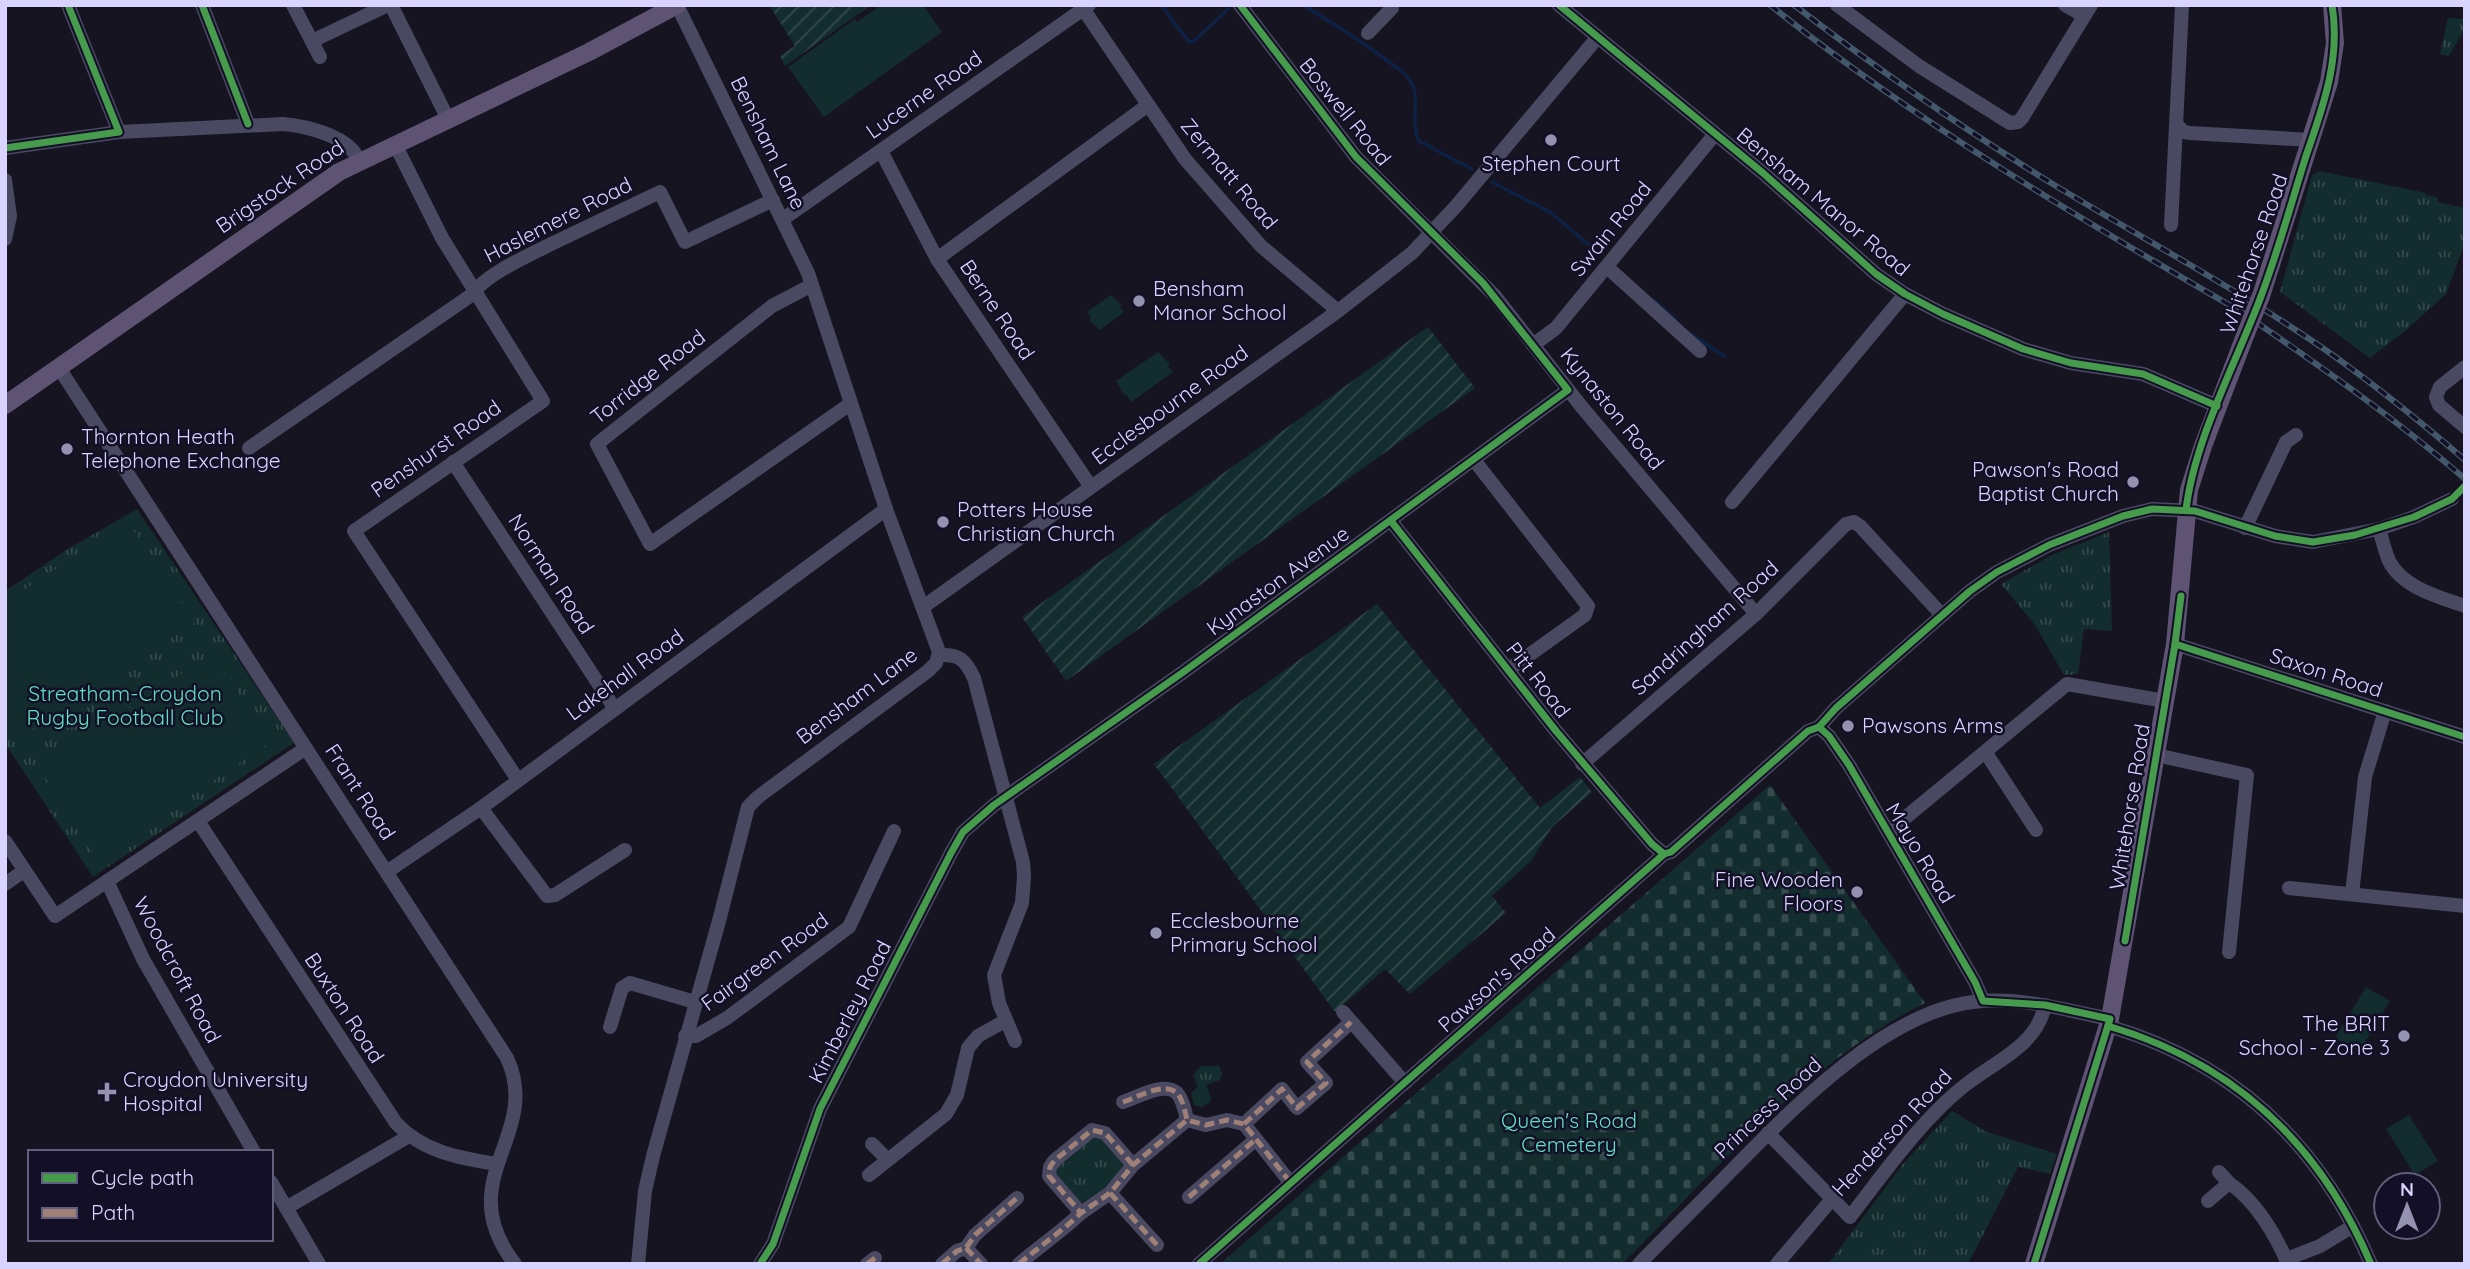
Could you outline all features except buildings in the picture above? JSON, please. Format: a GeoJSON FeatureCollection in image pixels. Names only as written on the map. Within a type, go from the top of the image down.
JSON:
{"type":"FeatureCollection","features":[{"type":"Feature","properties":{"kind":"main road","name":"Whitehorse Road"},"geometry":{"type":"LineString","coordinates":[[2034,1264],[2109,1022],[2175,644],[2186,510],[2194,472],[2261,296],[2312,140],[2332,68],[2335,43],[2332,5]]}},
{"type":"Feature","properties":{"kind":"main road","name":"Brigstock Road"},"geometry":{"type":"LineString","coordinates":[[5,405],[308,192],[359,161],[589,52],[669,7]]}},
{"type":"Feature","properties":{"kind":"street"},"geometry":{"type":"LineString","coordinates":[[68,5],[120,132]]}},
{"type":"Feature","properties":{"kind":"street"},"geometry":{"type":"LineString","coordinates":[[202,5],[247,124]]}},
{"type":"Feature","properties":{"kind":"street"},"geometry":{"type":"LineString","coordinates":[[293,5],[320,57]]}},
{"type":"Feature","properties":{"kind":"street"},"geometry":{"type":"LineString","coordinates":[[312,41],[390,5],[448,120]]}},
{"type":"Feature","properties":{"kind":"street","name":"Boswell Road"},"geometry":{"type":"LineString","coordinates":[[1240,5],[1356,157],[1432,232]]}},
{"type":"Feature","properties":{"kind":"street","name":"Bensham Manor Road"},"geometry":{"type":"LineString","coordinates":[[1559,5],[1782,190],[1876,274],[1905,294],[2023,349],[2071,363],[2143,374],[2217,406]]}},
{"type":"Feature","properties":{"kind":"street"},"geometry":{"type":"LineString","coordinates":[[1837,5],[1955,90],[2005,122],[2014,123],[2022,118],[2087,11],[2065,5]]}},
{"type":"Feature","properties":{"kind":"street"},"geometry":{"type":"LineString","coordinates":[[2172,225],[2182,5]]}},
{"type":"Feature","properties":{"kind":"street"},"geometry":{"type":"LineString","coordinates":[[1368,33],[1395,6]]}},
{"type":"Feature","properties":{"kind":"street","name":"Bensham Lane"},"geometry":{"type":"LineString","coordinates":[[638,1264],[649,1174],[748,807],[928,671],[939,655],[938,645],[886,509],[812,285],[783,219],[669,7]]}},
{"type":"Feature","properties":{"kind":"street","name":"Zermatt Road"},"geometry":{"type":"LineString","coordinates":[[1086,8],[1185,159],[1261,246],[1338,311]]}},
{"type":"Feature","properties":{"kind":"street","name":"Lucerne Road"},"geometry":{"type":"LineString","coordinates":[[783,219],[1086,8]]}},
{"type":"Feature","properties":{"kind":"street","name":"Ecclesbourne Road"},"geometry":{"type":"LineString","coordinates":[[923,607],[1338,311],[1412,253],[1597,38]]}},
{"type":"Feature","properties":{"kind":"street"},"geometry":{"type":"LineString","coordinates":[[937,259],[1148,104]]}},
{"type":"Feature","properties":{"kind":"street"},"geometry":{"type":"LineString","coordinates":[[5,148],[120,132],[291,124],[318,130],[346,145],[356,153],[359,161]]}},
{"type":"Feature","properties":{"kind":"street"},"geometry":{"type":"LineString","coordinates":[[2177,125],[2184,132],[2190,133],[2312,140]]}},
{"type":"Feature","properties":{"kind":"street","name":"Swain Road"},"geometry":{"type":"LineString","coordinates":[[1533,345],[1556,328],[1715,134]]}},
{"type":"Feature","properties":{"kind":"street","name":"Penshurst Road"},"geometry":{"type":"LineString","coordinates":[[395,144],[442,238],[543,401],[354,531],[518,780]]}},
{"type":"Feature","properties":{"kind":"street","name":"Berne Road"},"geometry":{"type":"LineString","coordinates":[[881,151],[937,259],[1091,487]]}},
{"type":"Feature","properties":{"kind":"street"},"geometry":{"type":"LineString","coordinates":[[5,180],[10,216],[5,239]]}},
{"type":"Feature","properties":{"kind":"street","name":"Haslemere Road"},"geometry":{"type":"LineString","coordinates":[[249,448],[470,296],[475,289],[528,256],[660,192],[685,242],[773,200]]}},
{"type":"Feature","properties":{"kind":"street","name":"Kynaston Road"},"geometry":{"type":"LineString","coordinates":[[1432,232],[1495,296],[1568,390],[1756,614]]}},
{"type":"Feature","properties":{"kind":"street"},"geometry":{"type":"LineString","coordinates":[[1607,267],[1700,351]]}},
{"type":"Feature","properties":{"kind":"street","name":"Torridge Road"},"geometry":{"type":"LineString","coordinates":[[812,285],[772,306],[597,444],[650,544],[850,404]]}},
{"type":"Feature","properties":{"kind":"street"},"geometry":{"type":"LineString","coordinates":[[1732,502],[1905,294]]}},
{"type":"Feature","properties":{"kind":"street"},"geometry":{"type":"LineString","coordinates":[[2465,367],[2440,387],[2435,397],[2439,405],[2465,427]]}},
{"type":"Feature","properties":{"kind":"street","name":"Frant Road"},"geometry":{"type":"LineString","coordinates":[[59,368],[488,1024],[510,1063],[514,1080],[514,1112],[490,1191],[490,1210],[500,1241],[515,1264]]}},
{"type":"Feature","properties":{"kind":"street","name":"Kynaston Avenue"},"geometry":{"type":"LineString","coordinates":[[1006,797],[1182,673],[1568,390]]}},
{"type":"Feature","properties":{"kind":"street"},"geometry":{"type":"LineString","coordinates":[[2245,528],[2286,442],[2296,435]]}},
{"type":"Feature","properties":{"kind":"street"},"geometry":{"type":"LineString","coordinates":[[1474,460],[1588,606],[1585,615],[1508,670]]}},
{"type":"Feature","properties":{"kind":"street","name":"Norman Road"},"geometry":{"type":"LineString","coordinates":[[453,463],[615,709]]}},
{"type":"Feature","properties":{"kind":"street"},"geometry":{"type":"LineString","coordinates":[[1942,615],[1997,572],[2049,545],[2123,516],[2152,509],[2202,512],[2275,536],[2313,541],[2379,528],[2414,517],[2452,499]]}},
{"type":"Feature","properties":{"kind":"street","name":"Lakehall Road"},"geometry":{"type":"LineString","coordinates":[[388,871],[481,808],[886,509]]}},
{"type":"Feature","properties":{"kind":"street","name":"Pitt Road"},"geometry":{"type":"LineString","coordinates":[[1391,521],[1582,764],[1652,844],[1664,854]]}},
{"type":"Feature","properties":{"kind":"street","name":"Sandringham Road"},"geometry":{"type":"LineString","coordinates":[[1582,764],[1756,614],[1846,524],[1853,522],[1860,526],[1942,615]]}},
{"type":"Feature","properties":{"kind":"street"},"geometry":{"type":"LineString","coordinates":[[2379,528],[2389,559],[2401,575],[2424,591],[2465,606]]}},
{"type":"Feature","properties":{"kind":"street","name":"Pawson's Road"},"geometry":{"type":"LineString","coordinates":[[1199,1264],[1664,854],[1671,852],[1808,731],[1819,727],[1836,708],[1942,615]]}},
{"type":"Feature","properties":{"kind":"street","name":"Saxon Road"},"geometry":{"type":"LineString","coordinates":[[2175,644],[2465,737]]}},
{"type":"Feature","properties":{"kind":"street"},"geometry":{"type":"LineString","coordinates":[[939,655],[956,655],[969,667],[979,694],[1006,797],[1024,877],[1018,918],[994,972],[999,1003],[1015,1041]]}},
{"type":"Feature","properties":{"kind":"street"},"geometry":{"type":"LineString","coordinates":[[1888,832],[2067,684],[2165,701]]}},
{"type":"Feature","properties":{"kind":"street"},"geometry":{"type":"LineString","coordinates":[[2352,894],[2365,777],[2385,711]]}},
{"type":"Feature","properties":{"kind":"street","name":"Mayo Road"},"geometry":{"type":"LineString","coordinates":[[1819,727],[1839,750],[1975,982],[1983,1001]]}},
{"type":"Feature","properties":{"kind":"street"},"geometry":{"type":"LineString","coordinates":[[5,841],[55,916],[306,748]]}},
{"type":"Feature","properties":{"kind":"street"},"geometry":{"type":"LineString","coordinates":[[1986,753],[2028,825]]}},
{"type":"Feature","properties":{"kind":"street"},"geometry":{"type":"LineString","coordinates":[[2156,755],[2247,775],[2229,952]]}},
{"type":"Feature","properties":{"kind":"street","name":"Kimberley Road"},"geometry":{"type":"LineString","coordinates":[[760,1264],[773,1244],[820,1109],[951,853],[967,828],[1006,797]]}},
{"type":"Feature","properties":{"kind":"street"},"geometry":{"type":"LineString","coordinates":[[481,808],[547,896],[555,895],[625,850]]}},
{"type":"Feature","properties":{"kind":"street","name":"Buxton Road"},"geometry":{"type":"LineString","coordinates":[[198,821],[384,1108],[408,1136],[449,1156],[497,1164]]}},
{"type":"Feature","properties":{"kind":"street","name":"Fairgreen Road"},"geometry":{"type":"LineString","coordinates":[[685,1036],[696,1036],[727,1018],[849,927],[894,831]]}},
{"type":"Feature","properties":{"kind":"street"},"geometry":{"type":"LineString","coordinates":[[5,884],[24,870]]}},
{"type":"Feature","properties":{"kind":"street","name":"Woodcroft Road"},"geometry":{"type":"LineString","coordinates":[[107,881],[143,959],[253,1150]]}},
{"type":"Feature","properties":{"kind":"street"},"geometry":{"type":"LineString","coordinates":[[2289,888],[2465,906]]}},
{"type":"Feature","properties":{"kind":"street"},"geometry":{"type":"LineString","coordinates":[[610,1027],[622,988],[629,983],[695,1002]]}},
{"type":"Feature","properties":{"kind":"street","name":"Princess Road"},"geometry":{"type":"LineString","coordinates":[[1639,1264],[1814,1090],[1901,1027],[1958,1004],[1983,1001],[2045,1005],[2109,1022],[2179,1054],[2235,1087],[2292,1135],[2314,1163],[2353,1226],[2371,1264]]}},
{"type":"Feature","properties":{"kind":"street","name":"Henderson Road"},"geometry":{"type":"LineString","coordinates":[[1768,1133],[1850,1217],[1896,1158],[1947,1101],[2030,1038],[2039,1026],[2045,1005]]}},
{"type":"Feature","properties":{"kind":"street"},"geometry":{"type":"LineString","coordinates":[[1244,1124],[1282,1089],[1297,1108],[1326,1083],[1307,1062],[1347,1017],[1405,1083]]}},
{"type":"Feature","properties":{"kind":"street"},"geometry":{"type":"LineString","coordinates":[[869,1175],[946,1114],[957,1095],[968,1048],[978,1036],[1006,1021]]}},
{"type":"Feature","properties":{"kind":"street"},"geometry":{"type":"LineString","coordinates":[[1123,1102],[1163,1089],[1171,1090],[1181,1101],[1187,1120]]}},
{"type":"Feature","properties":{"kind":"street"},"geometry":{"type":"LineString","coordinates":[[1187,1120],[1206,1125],[1227,1120],[1244,1124],[1290,1182]]}},
{"type":"Feature","properties":{"kind":"street"},"geometry":{"type":"LineString","coordinates":[[1019,1264],[1110,1193],[1133,1165],[1187,1120]]}},
{"type":"Feature","properties":{"kind":"street"},"geometry":{"type":"LineString","coordinates":[[1081,1213],[1051,1180],[1049,1172],[1054,1161],[1089,1131],[1096,1130],[1105,1133],[1133,1165]]}},
{"type":"Feature","properties":{"kind":"street"},"geometry":{"type":"LineString","coordinates":[[286,1208],[408,1136]]}},
{"type":"Feature","properties":{"kind":"street"},"geometry":{"type":"LineString","coordinates":[[1189,1197],[1255,1140]]}},
{"type":"Feature","properties":{"kind":"street"},"geometry":{"type":"LineString","coordinates":[[872,1144],[887,1159]]}},
{"type":"Feature","properties":{"kind":"street"},"geometry":{"type":"LineString","coordinates":[[2208,1201],[2224,1177],[2249,1200],[2288,1261],[2353,1226]]}},
{"type":"Feature","properties":{"kind":"street"},"geometry":{"type":"LineString","coordinates":[[273,1185],[319,1264]]}},
{"type":"Feature","properties":{"kind":"street"},"geometry":{"type":"LineString","coordinates":[[1110,1193],[1157,1245]]}},
{"type":"Feature","properties":{"kind":"street"},"geometry":{"type":"LineString","coordinates":[[942,1264],[957,1251],[966,1248],[975,1235],[1017,1198]]}},
{"type":"Feature","properties":{"kind":"street"},"geometry":{"type":"LineString","coordinates":[[1777,1264],[1832,1199]]}},
{"type":"Feature","properties":{"kind":"street"},"geometry":{"type":"LineString","coordinates":[[966,1248],[981,1264]]}},
{"type":"Feature","properties":{"kind":"green space"},"geometry":{"type":"Polygon","coordinates":[[[769,5],[871,5],[785,66],[780,56],[795,46],[769,5]]]}},
{"type":"Feature","properties":{"kind":"green space"},"geometry":{"type":"Polygon","coordinates":[[[881,5],[923,5],[942,32],[824,117],[788,67],[855,19],[857,22],[881,5]]]}},
{"type":"Feature","properties":{"kind":"green space"},"geometry":{"type":"Polygon","coordinates":[[[2448,18],[2465,19],[2465,28],[2449,56],[2440,54],[2448,18]]]}},
{"type":"Feature","properties":{"kind":"green space"},"geometry":{"type":"Polygon","coordinates":[[[2319,171],[2426,193],[2438,198],[2438,202],[2465,208],[2465,243],[2446,294],[2370,358],[2280,292],[2312,175],[2319,171]]]}},
{"type":"Feature","properties":{"kind":"green space"},"geometry":{"type":"Polygon","coordinates":[[[1111,295],[1122,305],[1120,307],[1124,312],[1100,330],[1089,320],[1091,318],[1087,312],[1111,295]]]}},
{"type":"Feature","properties":{"kind":"green space"},"geometry":{"type":"Polygon","coordinates":[[[1428,327],[1475,388],[1066,681],[1022,617],[1428,327]]]}},
{"type":"Feature","properties":{"kind":"green space"},"geometry":{"type":"Polygon","coordinates":[[[1158,352],[1170,364],[1168,366],[1173,372],[1131,402],[1116,381],[1158,352]]]}},
{"type":"Feature","properties":{"kind":"green space","name":"Streatham-Croydon Rugby Football Club"},"geometry":{"type":"Polygon","coordinates":[[[137,509],[294,743],[93,877],[5,743],[5,591],[68,549],[137,509]]]}},
{"type":"Feature","properties":{"kind":"green space"},"geometry":{"type":"Polygon","coordinates":[[[128,522],[195,623],[17,739],[5,720],[5,602],[128,522]]]}},
{"type":"Feature","properties":{"kind":"green space"},"geometry":{"type":"Polygon","coordinates":[[[2109,532],[2112,631],[2084,629],[2078,674],[2064,675],[2035,625],[2001,584],[2052,555],[2109,532]]]}},
{"type":"Feature","properties":{"kind":"green space"},"geometry":{"type":"Polygon","coordinates":[[[1377,604],[1540,808],[1580,777],[1592,792],[1552,827],[1531,861],[1492,896],[1506,913],[1410,994],[1385,969],[1335,1012],[1154,764],[1377,604]]]}},
{"type":"Feature","properties":{"kind":"green space"},"geometry":{"type":"Polygon","coordinates":[[[211,654],[271,742],[97,858],[39,768],[211,654]]]}},
{"type":"Feature","properties":{"kind":"green space","name":"Queen's Road Cemetery"},"geometry":{"type":"Polygon","coordinates":[[[1770,785],[1925,1003],[1882,1028],[1801,1087],[1727,1156],[1622,1264],[1220,1264],[1770,785]]]}},
{"type":"Feature","properties":{"kind":"green space"},"geometry":{"type":"Polygon","coordinates":[[[2366,987],[2390,1001],[2359,1052],[2335,1038],[2366,987]]]}},
{"type":"Feature","properties":{"kind":"green space"},"geometry":{"type":"Polygon","coordinates":[[[1201,1066],[1219,1066],[1222,1073],[1220,1080],[1206,1085],[1211,1098],[1209,1103],[1202,1107],[1194,1105],[1191,1093],[1198,1086],[1193,1075],[1201,1066]]]}},
{"type":"Feature","properties":{"kind":"green space"},"geometry":{"type":"Polygon","coordinates":[[[1952,1111],[1987,1132],[2057,1154],[2050,1174],[2018,1167],[1968,1264],[1828,1264],[1903,1164],[1952,1111]]]}},
{"type":"Feature","properties":{"kind":"green space"},"geometry":{"type":"Polygon","coordinates":[[[2409,1115],[2438,1161],[2422,1171],[2412,1171],[2386,1129],[2409,1115]]]}},
{"type":"Feature","properties":{"kind":"green space"},"geometry":{"type":"Polygon","coordinates":[[[1100,1135],[1124,1165],[1109,1187],[1105,1186],[1104,1191],[1083,1202],[1077,1202],[1053,1170],[1061,1160],[1064,1163],[1088,1142],[1088,1136],[1100,1135]]]}},
{"type":"Feature","properties":{"kind":"waterway"},"geometry":{"type":"LineString","coordinates":[[1161,5],[1189,42],[1194,41],[1228,9]]}},
{"type":"Feature","properties":{"kind":"waterway"},"geometry":{"type":"LineString","coordinates":[[1303,5],[1403,72],[1414,89],[1415,123],[1419,141],[1472,169]]}},
{"type":"Feature","properties":{"kind":"waterway"},"geometry":{"type":"LineString","coordinates":[[1492,182],[1550,212],[1600,254]]}},
{"type":"Feature","properties":{"kind":"waterway"},"geometry":{"type":"LineString","coordinates":[[1655,301],[1675,319]]}},
{"type":"Feature","properties":{"kind":"waterway"},"geometry":{"type":"LineString","coordinates":[[1691,334],[1724,356]]}},
{"type":"Feature","properties":{"kind":"railway"},"geometry":{"type":"LineString","coordinates":[[1770,5],[1825,48],[1940,129],[2059,204],[2240,311],[2383,413],[2465,479]]}},
{"type":"Feature","properties":{"kind":"railway"},"geometry":{"type":"LineString","coordinates":[[1794,5],[1888,75],[1985,141],[2260,307],[2327,351],[2398,404],[2465,460]]}},
{"type":"Feature","properties":{"kind":"marked path"},"geometry":{"type":"LineString","coordinates":[[1244,1124],[1282,1089],[1297,1108],[1326,1083],[1307,1062],[1351,1022]]}},
{"type":"Feature","properties":{"kind":"marked path"},"geometry":{"type":"LineString","coordinates":[[1123,1102],[1142,1094],[1171,1090],[1181,1099],[1187,1120]]}},
{"type":"Feature","properties":{"kind":"marked path"},"geometry":{"type":"LineString","coordinates":[[1133,1165],[1105,1133],[1092,1130],[1054,1161],[1049,1176],[1081,1213],[1110,1193],[1133,1165],[1187,1120],[1206,1125],[1227,1120],[1244,1124],[1290,1182]]}},
{"type":"Feature","properties":{"kind":"marked path"},"geometry":{"type":"LineString","coordinates":[[1189,1197],[1255,1140]]}},
{"type":"Feature","properties":{"kind":"marked path"},"geometry":{"type":"LineString","coordinates":[[1110,1193],[1157,1245]]}},
{"type":"Feature","properties":{"kind":"marked path"},"geometry":{"type":"LineString","coordinates":[[942,1264],[957,1251],[966,1248],[975,1235],[1017,1198]]}},
{"type":"Feature","properties":{"kind":"marked path"},"geometry":{"type":"LineString","coordinates":[[1019,1264],[1081,1213]]}},
{"type":"Feature","properties":{"kind":"marked path"},"geometry":{"type":"LineString","coordinates":[[966,1248],[981,1264]]}},
{"type":"Feature","properties":{"kind":"marked path"},"geometry":{"type":"LineString","coordinates":[[867,1264],[875,1258]]}},
{"type":"Feature","properties":{"kind":"cycle path"},"geometry":{"type":"LineString","coordinates":[[5,148],[119,132],[68,5]]}},
{"type":"Feature","properties":{"kind":"cycle path"},"geometry":{"type":"LineString","coordinates":[[202,5],[248,124]]}},
{"type":"Feature","properties":{"kind":"cycle path"},"geometry":{"type":"LineString","coordinates":[[760,1264],[773,1244],[820,1109],[963,832],[994,805],[1182,673],[1568,390],[1483,283],[1356,157],[1240,5]]}},
{"type":"Feature","properties":{"kind":"cycle path"},"geometry":{"type":"LineString","coordinates":[[1559,5],[1763,173],[1876,274],[1905,294],[2023,349],[2071,363],[2143,374],[2217,406]]}},
{"type":"Feature","properties":{"kind":"cycle path"},"geometry":{"type":"LineString","coordinates":[[2186,510],[2190,484],[2206,430],[2267,281],[2324,101],[2334,44],[2332,5]]}},
{"type":"Feature","properties":{"kind":"cycle path"},"geometry":{"type":"LineString","coordinates":[[1819,727],[1836,708],[1970,591],[1997,572],[2049,545],[2123,516],[2152,509],[2195,511],[2275,536],[2313,542],[2355,535],[2414,517],[2452,499],[2465,486]]}},
{"type":"Feature","properties":{"kind":"cycle path"},"geometry":{"type":"LineString","coordinates":[[1391,521],[1556,731],[1652,844],[1664,854]]}},
{"type":"Feature","properties":{"kind":"cycle path"},"geometry":{"type":"LineString","coordinates":[[2125,941],[2181,596]]}},
{"type":"Feature","properties":{"kind":"cycle path"},"geometry":{"type":"LineString","coordinates":[[2175,644],[2465,737]]}},
{"type":"Feature","properties":{"kind":"cycle path"},"geometry":{"type":"LineString","coordinates":[[1819,727],[1829,736],[1849,765],[1975,982],[1983,1001],[2045,1005],[2110,1019],[2034,1264]]}},
{"type":"Feature","properties":{"kind":"cycle path"},"geometry":{"type":"LineString","coordinates":[[1199,1264],[1664,854],[1671,852],[1808,731],[1819,727]]}},
{"type":"Feature","properties":{"kind":"cycle path"},"geometry":{"type":"LineString","coordinates":[[2108,1026],[2154,1042],[2196,1062],[2234,1086],[2268,1114],[2299,1146],[2326,1181],[2371,1264]]}},
{"type":"Feature","properties":{"kind":"place","name":"Stephen Court"},"geometry":{"type":"Point","coordinates":[1551,140]}},
{"type":"Feature","properties":{"kind":"place","name":"Bensham Manor School"},"geometry":{"type":"Point","coordinates":[1139,301]}},
{"type":"Feature","properties":{"kind":"place","name":"Thornton Heath Telephone Exchange"},"geometry":{"type":"Point","coordinates":[67,449]}},
{"type":"Feature","properties":{"kind":"place","name":"Pawson's Road Baptist Church"},"geometry":{"type":"Point","coordinates":[2133,482]}},
{"type":"Feature","properties":{"kind":"place","name":"Potters House Christian Church"},"geometry":{"type":"Point","coordinates":[943,522]}},
{"type":"Feature","properties":{"kind":"place","name":"Pawsons Arms"},"geometry":{"type":"Point","coordinates":[1848,726]}},
{"type":"Feature","properties":{"kind":"place","name":"Fine Wooden Floors"},"geometry":{"type":"Point","coordinates":[1857,892]}},
{"type":"Feature","properties":{"kind":"place","name":"Ecclesbourne Primary School"},"geometry":{"type":"Point","coordinates":[1156,933]}},
{"type":"Feature","properties":{"kind":"place","name":"The BRIT School - Zone 3"},"geometry":{"type":"Point","coordinates":[2404,1036]}},
{"type":"Feature","properties":{"kind":"place","name":"Croydon University Hospital"},"geometry":{"type":"Point","coordinates":[107,1092]}}]}
